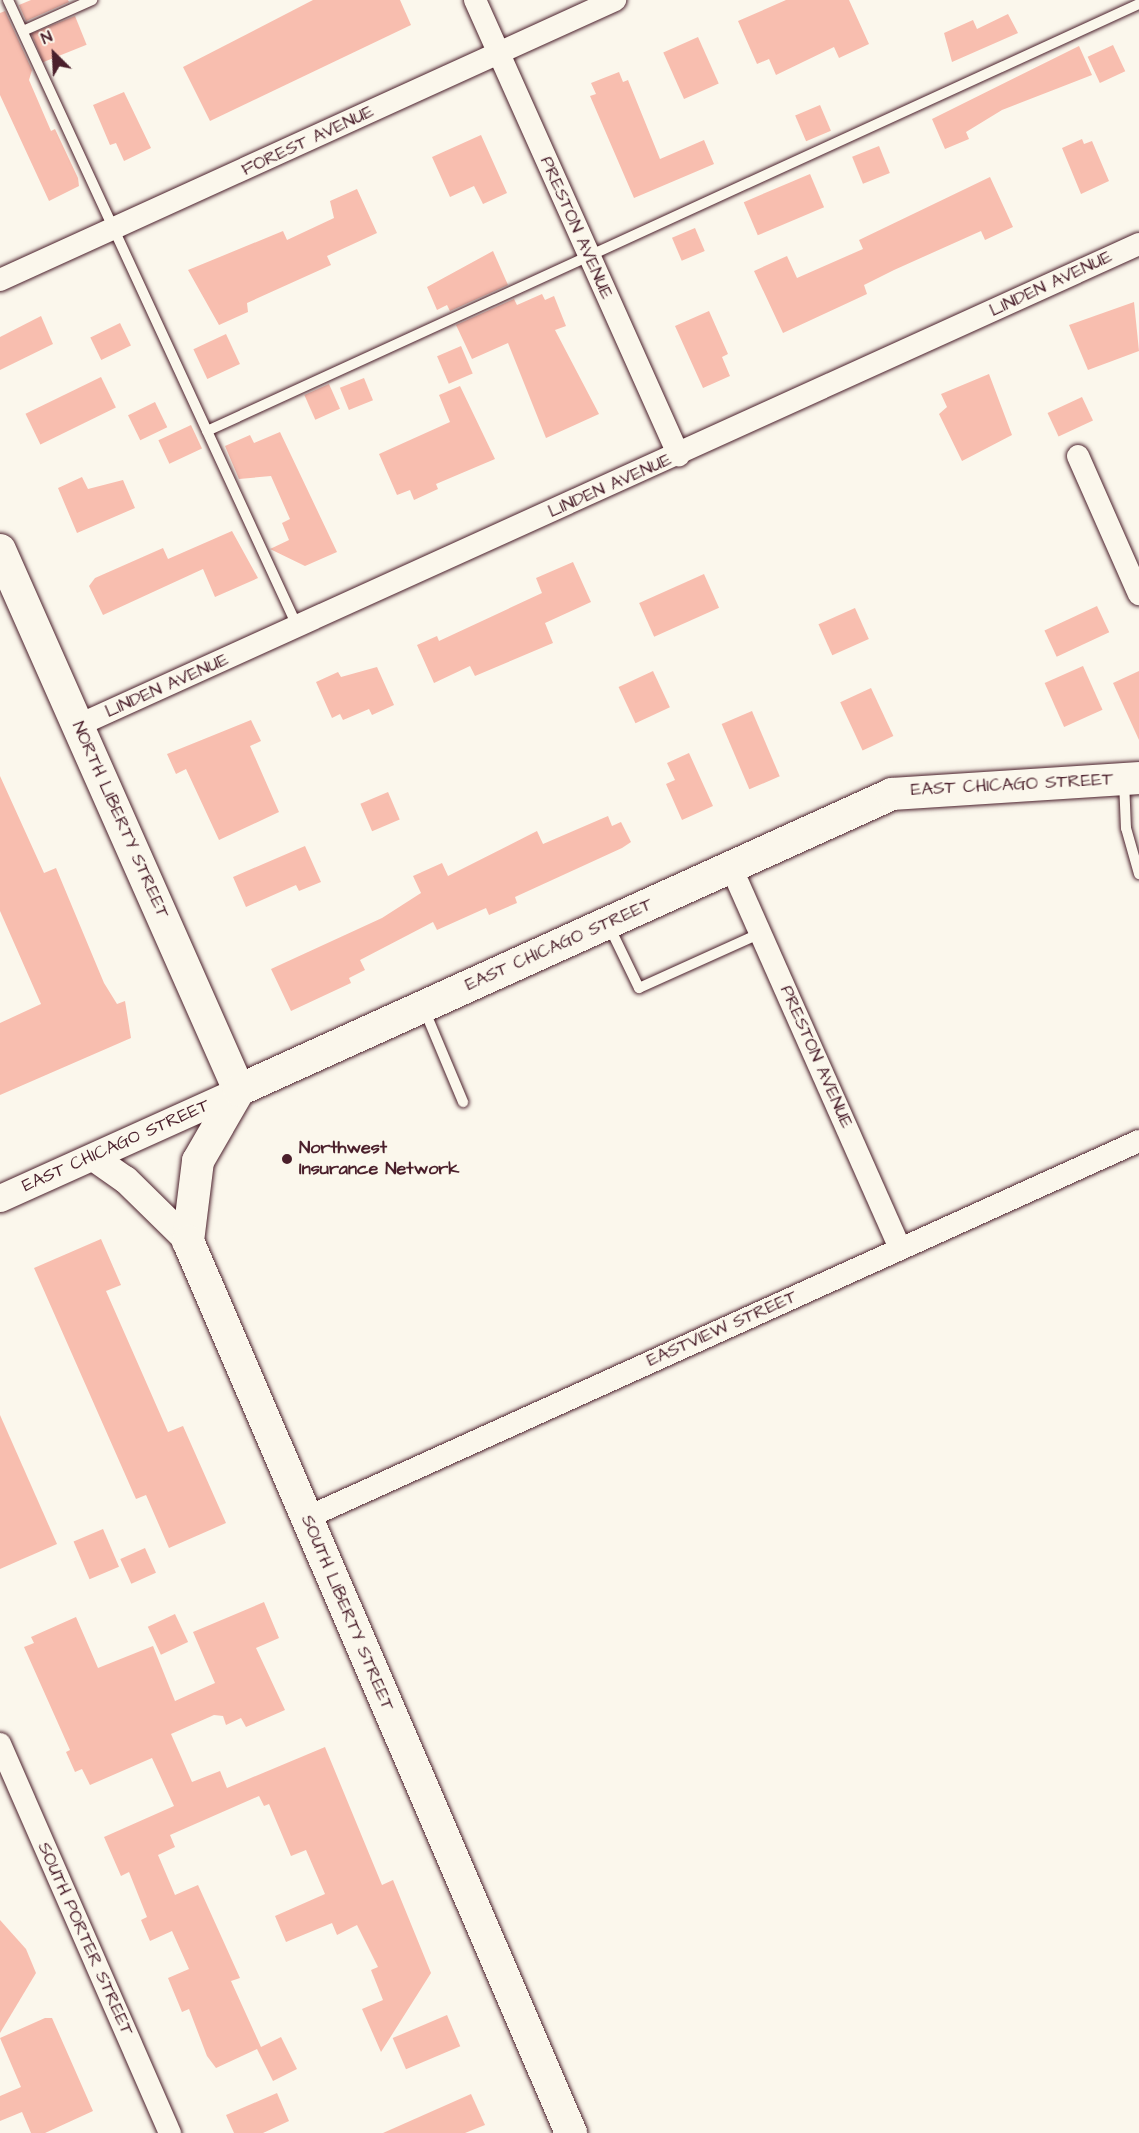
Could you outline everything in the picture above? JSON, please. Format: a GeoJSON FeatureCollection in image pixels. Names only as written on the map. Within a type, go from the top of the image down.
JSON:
{"type":"FeatureCollection","features":[{"type":"Feature","properties":{"kind":"main road","name":"NORTH LIBERTY STREET"},"geometry":{"type":"LineString","coordinates":[[0,551],[239,1090]]}},
{"type":"Feature","properties":{"kind":"main road","name":"EAST CHICAGO STREET"},"geometry":{"type":"LineString","coordinates":[[239,1090],[905,790],[1131,778]]}},
{"type":"Feature","properties":{"kind":"main road"},"geometry":{"type":"LineString","coordinates":[[188,1241],[198,1161],[239,1090]]}},
{"type":"Feature","properties":{"kind":"main road","name":"SOUTH LIBERTY STREET"},"geometry":{"type":"LineString","coordinates":[[188,1241],[572,2133]]}},
{"type":"Feature","properties":{"kind":"street","name":"PRESTON AVENUE"},"geometry":{"type":"LineString","coordinates":[[475,0],[679,455]]}},
{"type":"Feature","properties":{"kind":"street","name":"FOREST AVENUE"},"geometry":{"type":"LineString","coordinates":[[0,280],[114,231],[615,0]]}},
{"type":"Feature","properties":{"kind":"street","name":"LINDEN AVENUE"},"geometry":{"type":"LineString","coordinates":[[79,725],[298,628],[1139,244]]}},
{"type":"Feature","properties":{"kind":"street"},"geometry":{"type":"LineString","coordinates":[[1078,456],[1139,594]]}},
{"type":"Feature","properties":{"kind":"street","name":"PRESTON AVENUE"},"geometry":{"type":"LineString","coordinates":[[731,867],[900,1248]]}},
{"type":"Feature","properties":{"kind":"street","name":"EAST CHICAGO STREET"},"geometry":{"type":"LineString","coordinates":[[0,1198],[239,1090]]}},
{"type":"Feature","properties":{"kind":"street","name":"EASTVIEW STREET"},"geometry":{"type":"LineString","coordinates":[[306,1518],[1139,1141]]}},
{"type":"Feature","properties":{"kind":"street"},"geometry":{"type":"LineString","coordinates":[[93,1157],[125,1179],[188,1241]]}},
{"type":"Feature","properties":{"kind":"street","name":"SOUTH PORTER STREET"},"geometry":{"type":"LineString","coordinates":[[0,1744],[170,2133]]}},
{"type":"Feature","properties":{"kind":"lane"},"geometry":{"type":"LineString","coordinates":[[9,0],[298,628]]}},
{"type":"Feature","properties":{"kind":"lane"},"geometry":{"type":"LineString","coordinates":[[23,31],[92,0]]}},
{"type":"Feature","properties":{"kind":"lane"},"geometry":{"type":"LineString","coordinates":[[207,431],[1139,4]]}},
{"type":"Feature","properties":{"kind":"lane"},"geometry":{"type":"LineString","coordinates":[[1131,778],[1125,828],[1139,874]]}},
{"type":"Feature","properties":{"kind":"lane"},"geometry":{"type":"LineString","coordinates":[[607,923],[639,988],[761,933]]}},
{"type":"Feature","properties":{"kind":"lane"},"geometry":{"type":"LineString","coordinates":[[422,1006],[463,1102]]}},
{"type":"Feature","properties":{"kind":"building"},"geometry":{"type":"Polygon","coordinates":[[[31,0],[68,0],[69,2],[26,21],[19,5],[31,0]]]}},
{"type":"Feature","properties":{"kind":"building"},"geometry":{"type":"Polygon","coordinates":[[[313,0],[400,0],[411,25],[210,121],[183,67],[313,0]]]}},
{"type":"Feature","properties":{"kind":"building"},"geometry":{"type":"Polygon","coordinates":[[[786,0],[849,0],[869,44],[839,58],[834,47],[776,75],[769,59],[757,64],[738,21],[786,0]]]}},
{"type":"Feature","properties":{"kind":"building"},"geometry":{"type":"Polygon","coordinates":[[[5,11],[32,70],[29,80],[51,131],[55,129],[78,178],[79,186],[49,201],[0,95],[0,13],[5,11]]]}},
{"type":"Feature","properties":{"kind":"building"},"geometry":{"type":"Polygon","coordinates":[[[1008,14],[1018,33],[952,62],[944,33],[973,20],[977,29],[1008,14]]]}},
{"type":"Feature","properties":{"kind":"building"},"geometry":{"type":"Polygon","coordinates":[[[75,16],[87,45],[43,62],[31,34],[75,16]]]}},
{"type":"Feature","properties":{"kind":"building"},"geometry":{"type":"Polygon","coordinates":[[[698,37],[719,84],[684,99],[663,52],[698,37]]]}},
{"type":"Feature","properties":{"kind":"building"},"geometry":{"type":"Polygon","coordinates":[[[1113,45],[1125,71],[1100,83],[1088,57],[1113,45]]]}},
{"type":"Feature","properties":{"kind":"building"},"geometry":{"type":"Polygon","coordinates":[[[1079,46],[1092,75],[1002,110],[966,132],[969,139],[945,149],[932,119],[1079,46]]]}},
{"type":"Feature","properties":{"kind":"building"},"geometry":{"type":"Polygon","coordinates":[[[619,72],[623,82],[628,80],[660,159],[704,140],[714,164],[634,198],[590,96],[596,94],[591,83],[619,72]]]}},
{"type":"Feature","properties":{"kind":"building"},"geometry":{"type":"Polygon","coordinates":[[[124,92],[151,148],[124,161],[116,143],[110,145],[93,105],[124,92]]]}},
{"type":"Feature","properties":{"kind":"building"},"geometry":{"type":"Polygon","coordinates":[[[820,105],[831,131],[806,141],[795,116],[820,105]]]}},
{"type":"Feature","properties":{"kind":"building"},"geometry":{"type":"Polygon","coordinates":[[[481,135],[507,193],[483,204],[474,186],[450,197],[432,157],[481,135]]]}},
{"type":"Feature","properties":{"kind":"building"},"geometry":{"type":"Polygon","coordinates":[[[1082,139],[1084,144],[1092,141],[1109,181],[1081,194],[1062,148],[1082,139]]]}},
{"type":"Feature","properties":{"kind":"building"},"geometry":{"type":"Polygon","coordinates":[[[879,146],[890,173],[863,184],[852,157],[879,146]]]}},
{"type":"Feature","properties":{"kind":"building"},"geometry":{"type":"Polygon","coordinates":[[[810,174],[824,207],[758,235],[744,202],[810,174]]]}},
{"type":"Feature","properties":{"kind":"building"},"geometry":{"type":"Polygon","coordinates":[[[990,177],[1013,227],[985,240],[981,231],[894,270],[864,285],[867,294],[783,333],[754,271],[787,256],[797,278],[863,249],[859,240],[990,177]]]}},
{"type":"Feature","properties":{"kind":"building"},"geometry":{"type":"Polygon","coordinates":[[[357,189],[377,233],[327,256],[331,265],[247,303],[248,312],[219,325],[188,270],[283,231],[287,240],[334,218],[330,201],[357,189]]]}},
{"type":"Feature","properties":{"kind":"building"},"geometry":{"type":"Polygon","coordinates":[[[695,228],[705,251],[682,261],[672,238],[695,228]]]}},
{"type":"Feature","properties":{"kind":"building"},"geometry":{"type":"Polygon","coordinates":[[[493,251],[508,285],[450,311],[447,305],[437,310],[427,287],[493,251]]]}},
{"type":"Feature","properties":{"kind":"building"},"geometry":{"type":"Polygon","coordinates":[[[542,294],[545,300],[554,296],[566,326],[555,330],[599,414],[546,438],[508,343],[472,359],[456,325],[514,299],[517,305],[542,294]]]}},
{"type":"Feature","properties":{"kind":"building"},"geometry":{"type":"Polygon","coordinates":[[[1134,302],[1139,351],[1088,370],[1069,325],[1134,302]]]}},
{"type":"Feature","properties":{"kind":"building"},"geometry":{"type":"Polygon","coordinates":[[[709,311],[728,354],[722,357],[730,376],[703,388],[675,326],[709,311]]]}},
{"type":"Feature","properties":{"kind":"building"},"geometry":{"type":"Polygon","coordinates":[[[41,316],[53,344],[0,370],[0,337],[41,316]]]}},
{"type":"Feature","properties":{"kind":"building"},"geometry":{"type":"Polygon","coordinates":[[[120,323],[131,345],[101,360],[90,337],[120,323]]]}},
{"type":"Feature","properties":{"kind":"building"},"geometry":{"type":"Polygon","coordinates":[[[226,334],[240,364],[207,379],[193,349],[226,334]]]}},
{"type":"Feature","properties":{"kind":"building"},"geometry":{"type":"Polygon","coordinates":[[[461,346],[473,374],[449,384],[437,356],[461,346]]]}},
{"type":"Feature","properties":{"kind":"building"},"geometry":{"type":"Polygon","coordinates":[[[989,374],[1012,435],[962,461],[939,414],[947,407],[941,394],[989,374]]]}},
{"type":"Feature","properties":{"kind":"building"},"geometry":{"type":"Polygon","coordinates":[[[101,377],[116,408],[40,444],[26,414],[101,377]]]}},
{"type":"Feature","properties":{"kind":"building"},"geometry":{"type":"Polygon","coordinates":[[[364,378],[373,400],[349,410],[340,388],[364,378]]]}},
{"type":"Feature","properties":{"kind":"building"},"geometry":{"type":"Polygon","coordinates":[[[329,384],[340,409],[315,420],[304,395],[329,384]]]}},
{"type":"Feature","properties":{"kind":"building"},"geometry":{"type":"Polygon","coordinates":[[[460,386],[495,459],[436,484],[438,489],[414,500],[410,490],[397,495],[379,454],[450,422],[439,395],[460,386]]]}},
{"type":"Feature","properties":{"kind":"building"},"geometry":{"type":"Polygon","coordinates":[[[1082,397],[1093,421],[1059,437],[1048,413],[1082,397]]]}},
{"type":"Feature","properties":{"kind":"building"},"geometry":{"type":"Polygon","coordinates":[[[155,402],[167,427],[140,440],[128,415],[155,402]]]}},
{"type":"Feature","properties":{"kind":"building"},"geometry":{"type":"Polygon","coordinates":[[[191,425],[202,449],[169,464],[158,440],[191,425]]]}},
{"type":"Feature","properties":{"kind":"building"},"geometry":{"type":"Polygon","coordinates":[[[280,432],[337,552],[305,566],[270,549],[289,540],[282,523],[290,519],[271,476],[239,479],[225,446],[250,435],[254,443],[280,432]]]}},
{"type":"Feature","properties":{"kind":"building"},"geometry":{"type":"Polygon","coordinates":[[[82,477],[88,489],[123,480],[135,508],[77,533],[58,488],[82,477]]]}},
{"type":"Feature","properties":{"kind":"building"},"geometry":{"type":"Polygon","coordinates":[[[232,531],[258,578],[215,597],[203,569],[103,615],[89,586],[95,578],[163,548],[168,559],[232,531]]]}},
{"type":"Feature","properties":{"kind":"building"},"geometry":{"type":"Polygon","coordinates":[[[573,562],[591,602],[545,623],[553,643],[475,676],[470,666],[434,683],[417,645],[437,636],[439,641],[542,593],[536,578],[573,562]]]}},
{"type":"Feature","properties":{"kind":"building"},"geometry":{"type":"Polygon","coordinates":[[[704,574],[719,608],[654,637],[639,603],[704,574]]]}},
{"type":"Feature","properties":{"kind":"building"},"geometry":{"type":"Polygon","coordinates":[[[1097,606],[1109,632],[1057,657],[1044,631],[1097,606]]]}},
{"type":"Feature","properties":{"kind":"building"},"geometry":{"type":"Polygon","coordinates":[[[855,608],[869,639],[832,655],[818,624],[855,608]]]}},
{"type":"Feature","properties":{"kind":"building"},"geometry":{"type":"Polygon","coordinates":[[[1083,666],[1103,710],[1064,727],[1045,683],[1083,666]]]}},
{"type":"Feature","properties":{"kind":"building"},"geometry":{"type":"Polygon","coordinates":[[[377,667],[394,705],[372,715],[369,709],[343,720],[340,714],[332,718],[316,682],[338,672],[341,677],[377,667]]]}},
{"type":"Feature","properties":{"kind":"building"},"geometry":{"type":"Polygon","coordinates":[[[653,671],[670,707],[635,723],[619,687],[653,671]]]}},
{"type":"Feature","properties":{"kind":"building"},"geometry":{"type":"Polygon","coordinates":[[[1139,671],[1139,740],[1113,683],[1139,671]]]}},
{"type":"Feature","properties":{"kind":"building"},"geometry":{"type":"Polygon","coordinates":[[[871,688],[893,736],[863,750],[840,702],[871,688]]]}},
{"type":"Feature","properties":{"kind":"building"},"geometry":{"type":"Polygon","coordinates":[[[752,711],[780,776],[749,789],[722,724],[752,711]]]}},
{"type":"Feature","properties":{"kind":"building"},"geometry":{"type":"Polygon","coordinates":[[[251,720],[261,741],[250,746],[279,812],[219,840],[186,769],[176,774],[167,754],[251,720]]]}},
{"type":"Feature","properties":{"kind":"building"},"geometry":{"type":"Polygon","coordinates":[[[689,753],[713,806],[682,820],[666,784],[675,780],[667,763],[689,753]]]}},
{"type":"Feature","properties":{"kind":"building"},"geometry":{"type":"Polygon","coordinates":[[[0,776],[44,873],[56,868],[104,983],[117,1004],[125,1001],[131,1038],[0,1095],[0,1023],[41,1004],[0,911],[0,776]]]}},
{"type":"Feature","properties":{"kind":"building"},"geometry":{"type":"Polygon","coordinates":[[[388,792],[400,820],[372,831],[360,804],[388,792]]]}},
{"type":"Feature","properties":{"kind":"building"},"geometry":{"type":"Polygon","coordinates":[[[608,816],[612,826],[621,822],[631,842],[515,897],[517,903],[489,915],[486,908],[437,930],[433,922],[360,960],[365,970],[349,978],[351,983],[291,1011],[271,969],[382,918],[421,893],[413,876],[442,863],[448,876],[537,831],[543,844],[608,816]]]}},
{"type":"Feature","properties":{"kind":"building"},"geometry":{"type":"Polygon","coordinates":[[[305,846],[321,882],[299,891],[296,885],[246,907],[233,877],[305,846]]]}},
{"type":"Feature","properties":{"kind":"building"},"geometry":{"type":"Polygon","coordinates":[[[101,1239],[121,1285],[106,1291],[168,1432],[183,1426],[226,1523],[169,1548],[146,1495],[136,1499],[34,1268],[101,1239]]]}},
{"type":"Feature","properties":{"kind":"building"},"geometry":{"type":"Polygon","coordinates":[[[0,1415],[57,1544],[0,1569],[0,1415]]]}},
{"type":"Feature","properties":{"kind":"building"},"geometry":{"type":"Polygon","coordinates":[[[103,1529],[119,1567],[90,1579],[74,1542],[103,1529]]]}},
{"type":"Feature","properties":{"kind":"building"},"geometry":{"type":"Polygon","coordinates":[[[145,1548],[156,1573],[131,1584],[120,1559],[145,1548]]]}},
{"type":"Feature","properties":{"kind":"building"},"geometry":{"type":"Polygon","coordinates":[[[264,1602],[279,1638],[256,1648],[285,1710],[246,1727],[241,1718],[226,1725],[223,1716],[214,1715],[171,1734],[192,1782],[220,1771],[227,1788],[325,1747],[382,1885],[393,1880],[431,1973],[381,2052],[362,2009],[383,2000],[371,1970],[378,1967],[357,1925],[337,1935],[332,1923],[286,1942],[275,1916],[325,1894],[306,1850],[291,1856],[269,1804],[264,1806],[259,1796],[170,1835],[175,1847],[158,1855],[175,1895],[198,1885],[240,1978],[231,1981],[261,2047],[281,2037],[297,2069],[273,2081],[257,2049],[216,2068],[207,2056],[189,2009],[182,2012],[168,1978],[189,1969],[172,1931],[150,1941],[141,1920],[147,1917],[129,1872],[121,1876],[104,1837],[174,1806],[152,1758],[90,1785],[82,1769],[75,1772],[66,1752],[70,1750],[24,1647],[34,1643],[31,1637],[76,1617],[98,1668],[153,1646],[175,1701],[215,1683],[193,1632],[264,1602]]]}},
{"type":"Feature","properties":{"kind":"building"},"geometry":{"type":"Polygon","coordinates":[[[175,1614],[188,1642],[161,1655],[148,1627],[175,1614]]]}},
{"type":"Feature","properties":{"kind":"building"},"geometry":{"type":"Polygon","coordinates":[[[0,1920],[26,1949],[36,1973],[0,2033],[0,1920]]]}},
{"type":"Feature","properties":{"kind":"building"},"geometry":{"type":"Polygon","coordinates":[[[447,2015],[460,2046],[406,2069],[393,2038],[447,2015]]]}},
{"type":"Feature","properties":{"kind":"building"},"geometry":{"type":"Polygon","coordinates":[[[45,2018],[52,2018],[93,2111],[45,2133],[31,2133],[22,2112],[0,2121],[0,2096],[21,2087],[0,2038],[45,2018]]]}},
{"type":"Feature","properties":{"kind":"building"},"geometry":{"type":"Polygon","coordinates":[[[277,2093],[289,2121],[263,2133],[234,2133],[226,2115],[277,2093]]]}},
{"type":"Feature","properties":{"kind":"building"},"geometry":{"type":"Polygon","coordinates":[[[471,2094],[485,2125],[465,2133],[383,2133],[471,2094]]]}},
{"type":"Feature","properties":{"kind":"place","name":"Northwest Insurance Network"},"geometry":{"type":"Point","coordinates":[287,1159]}}]}
